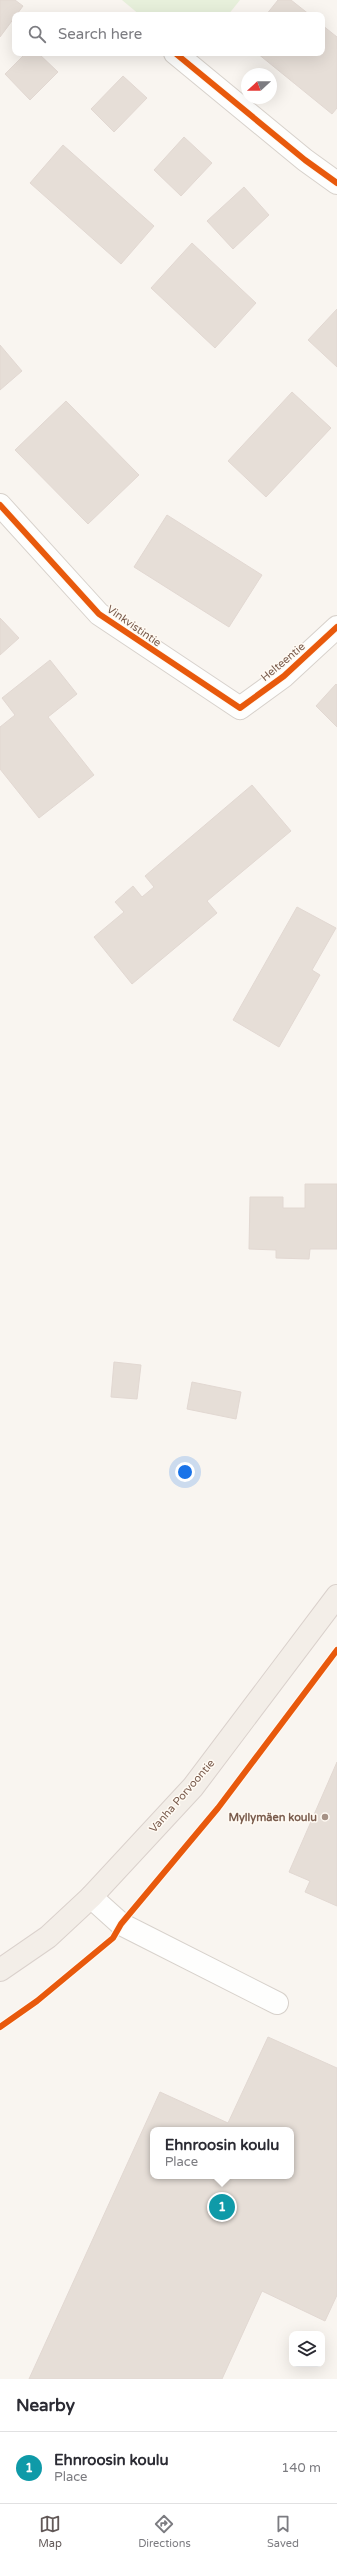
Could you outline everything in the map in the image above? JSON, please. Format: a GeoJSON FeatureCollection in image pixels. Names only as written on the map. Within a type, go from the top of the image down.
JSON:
{"type":"FeatureCollection","features":[{"type":"Feature","properties":{"kind":"main road","name":"Vanha Porvoontie"},"geometry":{"type":"LineString","coordinates":[[0,1970],[48,1937],[91,1897],[193,1787],[337,1596]]}},
{"type":"Feature","properties":{"kind":"street"},"geometry":{"type":"LineString","coordinates":[[179,56],[305,160],[337,183]]}},
{"type":"Feature","properties":{"kind":"street","name":"Vinkvistintie"},"geometry":{"type":"LineString","coordinates":[[0,505],[99,614],[240,708]]}},
{"type":"Feature","properties":{"kind":"street","name":"Helteentie"},"geometry":{"type":"LineString","coordinates":[[240,708],[284,676],[337,627]]}},
{"type":"Feature","properties":{"kind":"street"},"geometry":{"type":"LineString","coordinates":[[91,1897],[121,1924],[277,2003]]}},
{"type":"Feature","properties":{"kind":"green space"},"geometry":{"type":"Polygon","coordinates":[[[122,0],[240,0],[230,12],[136,12],[122,0]]]}},
{"type":"Feature","properties":{"kind":"building"},"geometry":{"type":"Polygon","coordinates":[[[0,0],[15,0],[23,6],[19,12],[12,12],[12,21],[0,37],[0,0]]]}},
{"type":"Feature","properties":{"kind":"building"},"geometry":{"type":"Polygon","coordinates":[[[278,0],[291,0],[306,12],[268,12],[278,0]]]}},
{"type":"Feature","properties":{"kind":"building"},"geometry":{"type":"Polygon","coordinates":[[[325,27],[337,37],[337,108],[332,114],[261,56],[325,56],[325,27]]]}},
{"type":"Feature","properties":{"kind":"building"},"geometry":{"type":"Polygon","coordinates":[[[23,56],[41,56],[58,72],[30,100],[5,74],[23,56]]]}},
{"type":"Feature","properties":{"kind":"building"},"geometry":{"type":"Polygon","coordinates":[[[123,76],[147,98],[114,132],[91,109],[123,76]]]}},
{"type":"Feature","properties":{"kind":"building"},"geometry":{"type":"Polygon","coordinates":[[[184,137],[212,163],[181,196],[154,170],[184,137]]]}},
{"type":"Feature","properties":{"kind":"building"},"geometry":{"type":"Polygon","coordinates":[[[63,145],[154,226],[121,264],[30,183],[63,145]]]}},
{"type":"Feature","properties":{"kind":"building"},"geometry":{"type":"Polygon","coordinates":[[[244,187],[269,215],[233,249],[207,221],[244,187]]]}},
{"type":"Feature","properties":{"kind":"building"},"geometry":{"type":"Polygon","coordinates":[[[192,243],[256,303],[215,348],[151,288],[192,243]]]}},
{"type":"Feature","properties":{"kind":"building"},"geometry":{"type":"Polygon","coordinates":[[[337,309],[337,367],[308,340],[337,309]]]}},
{"type":"Feature","properties":{"kind":"building"},"geometry":{"type":"Polygon","coordinates":[[[0,345],[22,371],[0,390],[0,345]]]}},
{"type":"Feature","properties":{"kind":"building"},"geometry":{"type":"Polygon","coordinates":[[[292,392],[331,428],[266,497],[228,461],[292,392]]]}},
{"type":"Feature","properties":{"kind":"building"},"geometry":{"type":"Polygon","coordinates":[[[66,401],[139,475],[88,524],[15,450],[66,401]]]}},
{"type":"Feature","properties":{"kind":"building"},"geometry":{"type":"Polygon","coordinates":[[[167,515],[262,575],[229,627],[134,567],[167,515]]]}},
{"type":"Feature","properties":{"kind":"building"},"geometry":{"type":"Polygon","coordinates":[[[0,618],[19,638],[0,655],[0,618]]]}},
{"type":"Feature","properties":{"kind":"building"},"geometry":{"type":"Polygon","coordinates":[[[50,660],[77,694],[48,717],[94,775],[39,818],[0,769],[0,727],[15,715],[2,698],[50,660]]]}},
{"type":"Feature","properties":{"kind":"building"},"geometry":{"type":"Polygon","coordinates":[[[336,684],[337,685],[337,727],[316,706],[336,684]]]}},
{"type":"Feature","properties":{"kind":"building"},"geometry":{"type":"Polygon","coordinates":[[[252,785],[291,831],[207,901],[217,913],[132,984],[94,937],[124,912],[115,902],[133,886],[142,897],[154,887],[145,876],[252,785]]]}},
{"type":"Feature","properties":{"kind":"building"},"geometry":{"type":"Polygon","coordinates":[[[297,907],[336,928],[312,970],[320,975],[279,1047],[233,1020],[297,907]]]}},
{"type":"Feature","properties":{"kind":"building"},"geometry":{"type":"Polygon","coordinates":[[[305,1184],[337,1184],[337,1249],[310,1249],[309,1259],[276,1258],[276,1250],[249,1249],[250,1197],[283,1197],[283,1208],[305,1208],[305,1184]]]}},
{"type":"Feature","properties":{"kind":"building"},"geometry":{"type":"Polygon","coordinates":[[[114,1362],[141,1365],[137,1399],[111,1397],[114,1362]]]}},
{"type":"Feature","properties":{"kind":"building"},"geometry":{"type":"Polygon","coordinates":[[[192,1382],[241,1392],[236,1419],[187,1409],[192,1382]]]}},
{"type":"Feature","properties":{"kind":"building","name":"Myllymäen koulu"},"geometry":{"type":"Polygon","coordinates":[[[337,1762],[337,1906],[305,1892],[310,1881],[289,1872],[337,1762]]]}},
{"type":"Feature","properties":{"kind":"building"},"geometry":{"type":"Polygon","coordinates":[[[268,2037],[337,2068],[337,2295],[325,2321],[262,2291],[222,2379],[29,2379],[160,2092],[228,2123],[268,2037]]]}},
{"type":"Feature","properties":{"kind":"cycle path"},"geometry":{"type":"LineString","coordinates":[[179,56],[305,160],[337,183]]}},
{"type":"Feature","properties":{"kind":"cycle path"},"geometry":{"type":"LineString","coordinates":[[0,505],[99,614],[240,708],[284,676],[337,627]]}},
{"type":"Feature","properties":{"kind":"cycle path"},"geometry":{"type":"LineString","coordinates":[[0,2027],[37,2001],[113,1938],[121,1924],[218,1808],[337,1650]]}},
{"type":"Feature","properties":{"kind":"place","name":"Myllymäen koulu"},"geometry":{"type":"Point","coordinates":[325,1817]}},
{"type":"Feature","properties":{"kind":"place","name":"Ehnroosin koulu"},"geometry":{"type":"Point","coordinates":[222,2207]}}]}
